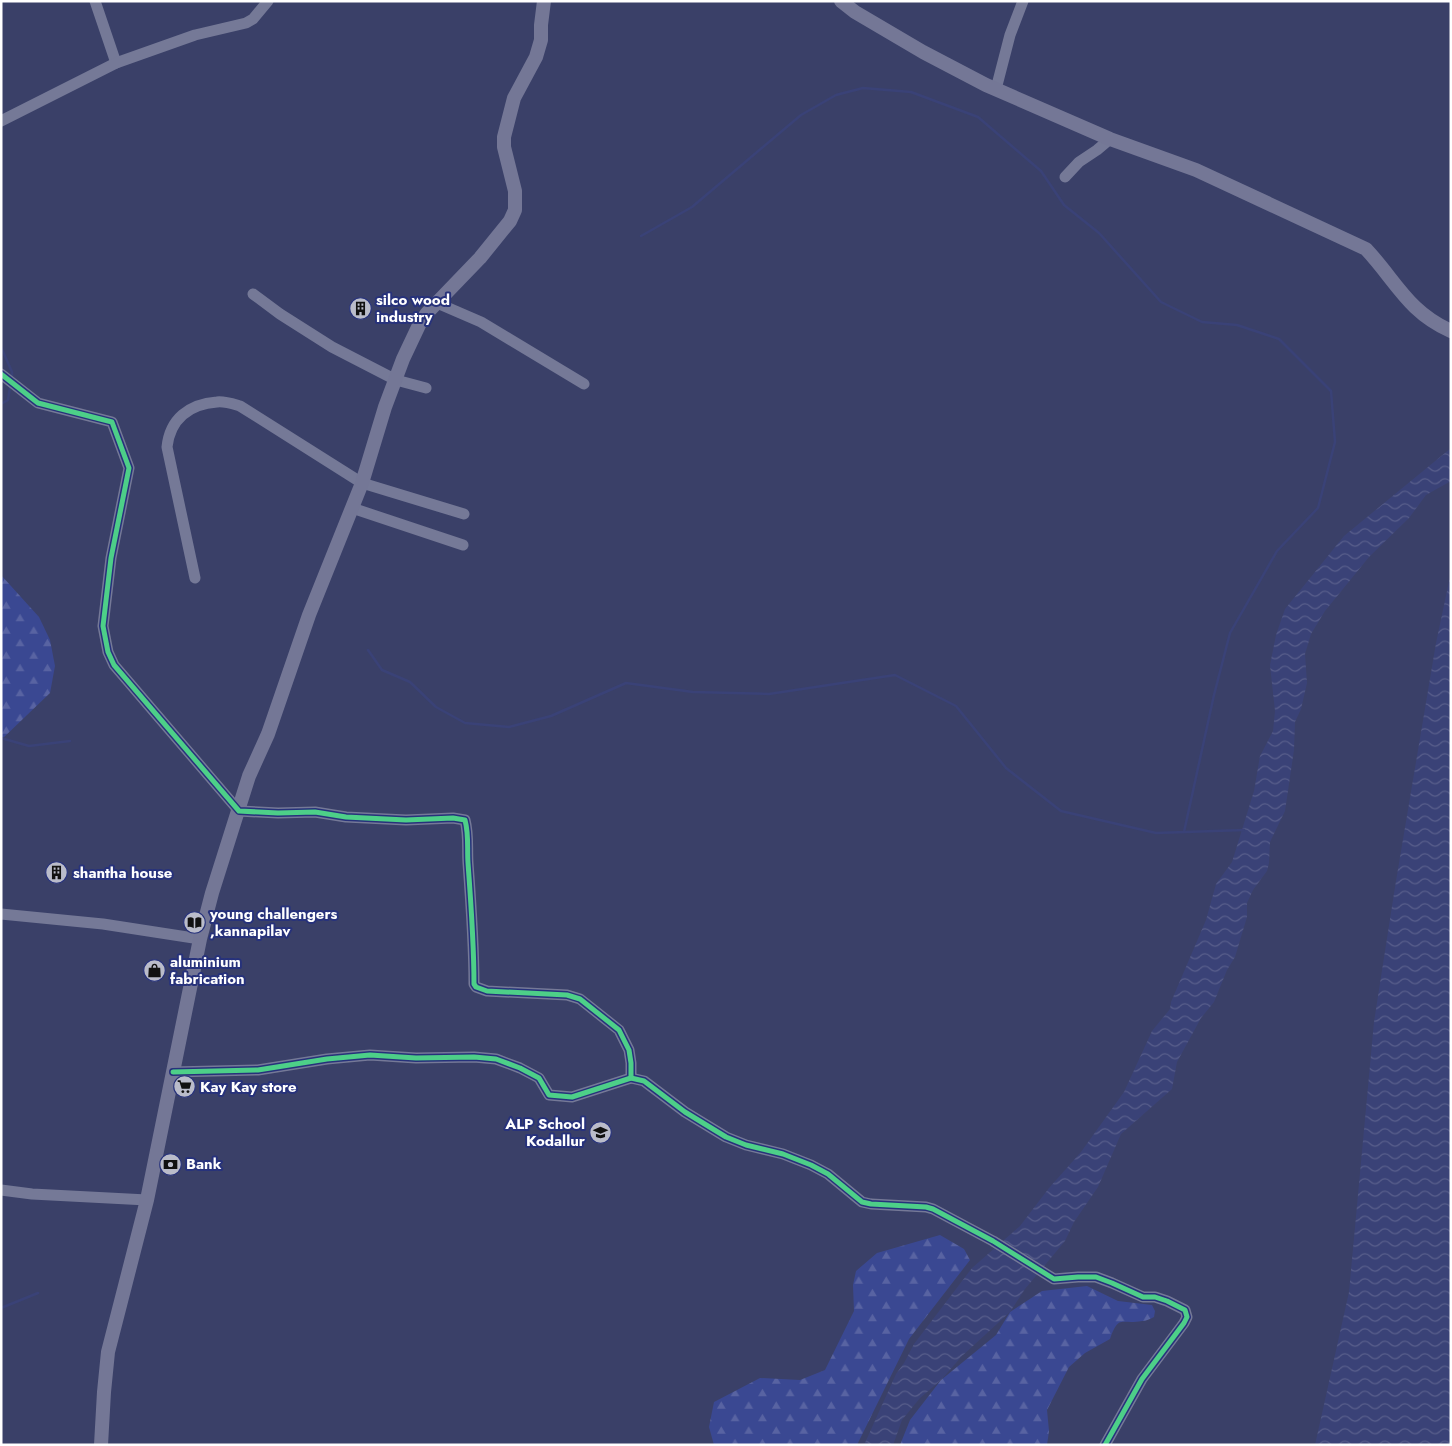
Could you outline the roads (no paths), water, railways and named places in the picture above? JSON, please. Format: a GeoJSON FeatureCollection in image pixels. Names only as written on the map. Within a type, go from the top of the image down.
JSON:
{"type":"FeatureCollection","features":[{"type":"Feature","properties":{"kind":"main road"},"geometry":{"type":"LineString","coordinates":[[101,1445],[108,1352],[147,1200],[200,939],[212,893],[249,776],[268,734],[309,615],[362,483],[385,407],[420,323],[436,303],[480,258],[510,221],[514,210],[515,191],[504,147],[504,138],[514,98],[536,57],[541,40],[544,1]]}},
{"type":"Feature","properties":{"kind":"main road"},"geometry":{"type":"LineString","coordinates":[[841,1],[855,12],[923,52],[996,89],[1110,139],[1196,170],[1366,249],[1401,294],[1422,314],[1439,326],[1451,331]]}},
{"type":"Feature","properties":{"kind":"street"},"geometry":{"type":"LineString","coordinates":[[95,1],[116,63]]}},
{"type":"Feature","properties":{"kind":"street"},"geometry":{"type":"LineString","coordinates":[[1,121],[116,63],[195,35],[246,23],[268,1]]}},
{"type":"Feature","properties":{"kind":"street"},"geometry":{"type":"LineString","coordinates":[[996,89],[1010,35],[1023,1]]}},
{"type":"Feature","properties":{"kind":"street"},"geometry":{"type":"LineString","coordinates":[[1065,177],[1079,162],[1110,139]]}},
{"type":"Feature","properties":{"kind":"street"},"geometry":{"type":"LineString","coordinates":[[252,294],[332,347],[396,380],[426,388]]}},
{"type":"Feature","properties":{"kind":"street"},"geometry":{"type":"LineString","coordinates":[[436,303],[481,322],[584,384]]}},
{"type":"Feature","properties":{"kind":"street"},"geometry":{"type":"LineString","coordinates":[[1,374],[38,403],[112,422],[129,468],[111,558],[103,626],[108,652],[114,666],[239,811],[315,812],[346,817],[406,820],[453,818],[465,820],[468,834],[468,862],[473,916],[471,927],[474,984],[476,987],[487,991],[567,995],[580,999],[620,1030],[629,1050],[632,1063],[632,1078]]}},
{"type":"Feature","properties":{"kind":"street"},"geometry":{"type":"LineString","coordinates":[[195,578],[167,447],[168,433],[182,415],[197,406],[218,401],[240,406],[362,483],[464,514]]}},
{"type":"Feature","properties":{"kind":"street"},"geometry":{"type":"LineString","coordinates":[[352,508],[464,546]]}},
{"type":"Feature","properties":{"kind":"street"},"geometry":{"type":"LineString","coordinates":[[1,914],[103,924],[200,939]]}},
{"type":"Feature","properties":{"kind":"street"},"geometry":{"type":"LineString","coordinates":[[173,1072],[258,1070],[327,1059],[370,1055],[416,1058],[474,1057],[496,1060],[520,1068],[539,1078],[550,1096],[572,1097],[632,1078],[644,1081],[685,1112],[726,1137],[746,1145],[783,1154],[811,1165],[834,1178],[862,1202],[918,1206],[933,1209],[993,1241],[1054,1279],[1078,1276],[1096,1277],[1112,1282],[1142,1297],[1155,1297],[1185,1310],[1187,1317],[1178,1332],[1142,1379],[1105,1445]]}},
{"type":"Feature","properties":{"kind":"street"},"geometry":{"type":"LineString","coordinates":[[1,1190],[32,1194],[147,1200]]}},
{"type":"Feature","properties":{"kind":"water"},"geometry":{"type":"Polygon","coordinates":[[[1451,448],[1451,481],[1426,495],[1409,518],[1369,557],[1325,611],[1311,634],[1305,654],[1307,683],[1301,709],[1295,722],[1294,750],[1285,811],[1270,842],[1267,871],[1253,890],[1247,903],[1247,917],[1235,957],[1227,970],[1214,1002],[1201,1018],[1177,1062],[1172,1089],[1121,1134],[1098,1187],[1074,1222],[1065,1241],[1025,1289],[1010,1312],[920,1398],[902,1420],[893,1445],[864,1445],[896,1374],[914,1344],[972,1268],[1020,1226],[1049,1188],[1081,1152],[1124,1092],[1152,1031],[1170,1009],[1171,1002],[1206,920],[1216,884],[1232,862],[1254,791],[1260,756],[1273,731],[1275,711],[1270,665],[1276,635],[1285,609],[1344,536],[1451,448]]]}},
{"type":"Feature","properties":{"kind":"water"},"geometry":{"type":"Polygon","coordinates":[[[1451,572],[1451,1445],[1315,1445],[1349,1292],[1374,1022],[1436,643],[1451,572]]]}},
{"type":"Feature","properties":{"kind":"waterway"},"geometry":{"type":"LineString","coordinates":[[641,236],[692,207],[801,115],[836,95],[863,88],[911,92],[978,117],[1041,171],[1064,205],[1099,233],[1161,302],[1202,322],[1237,325],[1279,339],[1331,391],[1335,442],[1318,508],[1277,551],[1230,633],[1214,695],[1184,832]]}},
{"type":"Feature","properties":{"kind":"waterway"},"geometry":{"type":"LineString","coordinates":[[1,347],[12,376]]}},
{"type":"Feature","properties":{"kind":"waterway"},"geometry":{"type":"LineString","coordinates":[[1,404],[8,400],[10,387]]}},
{"type":"Feature","properties":{"kind":"waterway"},"geometry":{"type":"LineString","coordinates":[[368,650],[382,670],[410,682],[436,707],[465,723],[509,727],[551,716],[626,683],[693,692],[769,694],[895,675],[956,706],[1006,768],[1061,811],[1156,833],[1244,830]]}},
{"type":"Feature","properties":{"kind":"waterway"},"geometry":{"type":"LineString","coordinates":[[1,738],[29,746],[70,741]]}},
{"type":"Feature","properties":{"kind":"waterway"},"geometry":{"type":"LineString","coordinates":[[1,1308],[38,1293]]}},
{"type":"Feature","properties":{"kind":"place","name":"silco wood industry"},"geometry":{"type":"Point","coordinates":[360,309]}},
{"type":"Feature","properties":{"kind":"place","name":"shantha house"},"geometry":{"type":"Point","coordinates":[57,873]}},
{"type":"Feature","properties":{"kind":"place","name":"young challengers ,kannapilav"},"geometry":{"type":"Point","coordinates":[194,923]}},
{"type":"Feature","properties":{"kind":"place","name":"aluminium fabrication"},"geometry":{"type":"Point","coordinates":[154,971]}},
{"type":"Feature","properties":{"kind":"place","name":"Kay Kay store"},"geometry":{"type":"Point","coordinates":[184,1087]}},
{"type":"Feature","properties":{"kind":"place","name":"ALP School Kodallur"},"geometry":{"type":"Point","coordinates":[601,1133]}},
{"type":"Feature","properties":{"kind":"place","name":"Bank"},"geometry":{"type":"Point","coordinates":[170,1164]}}]}
